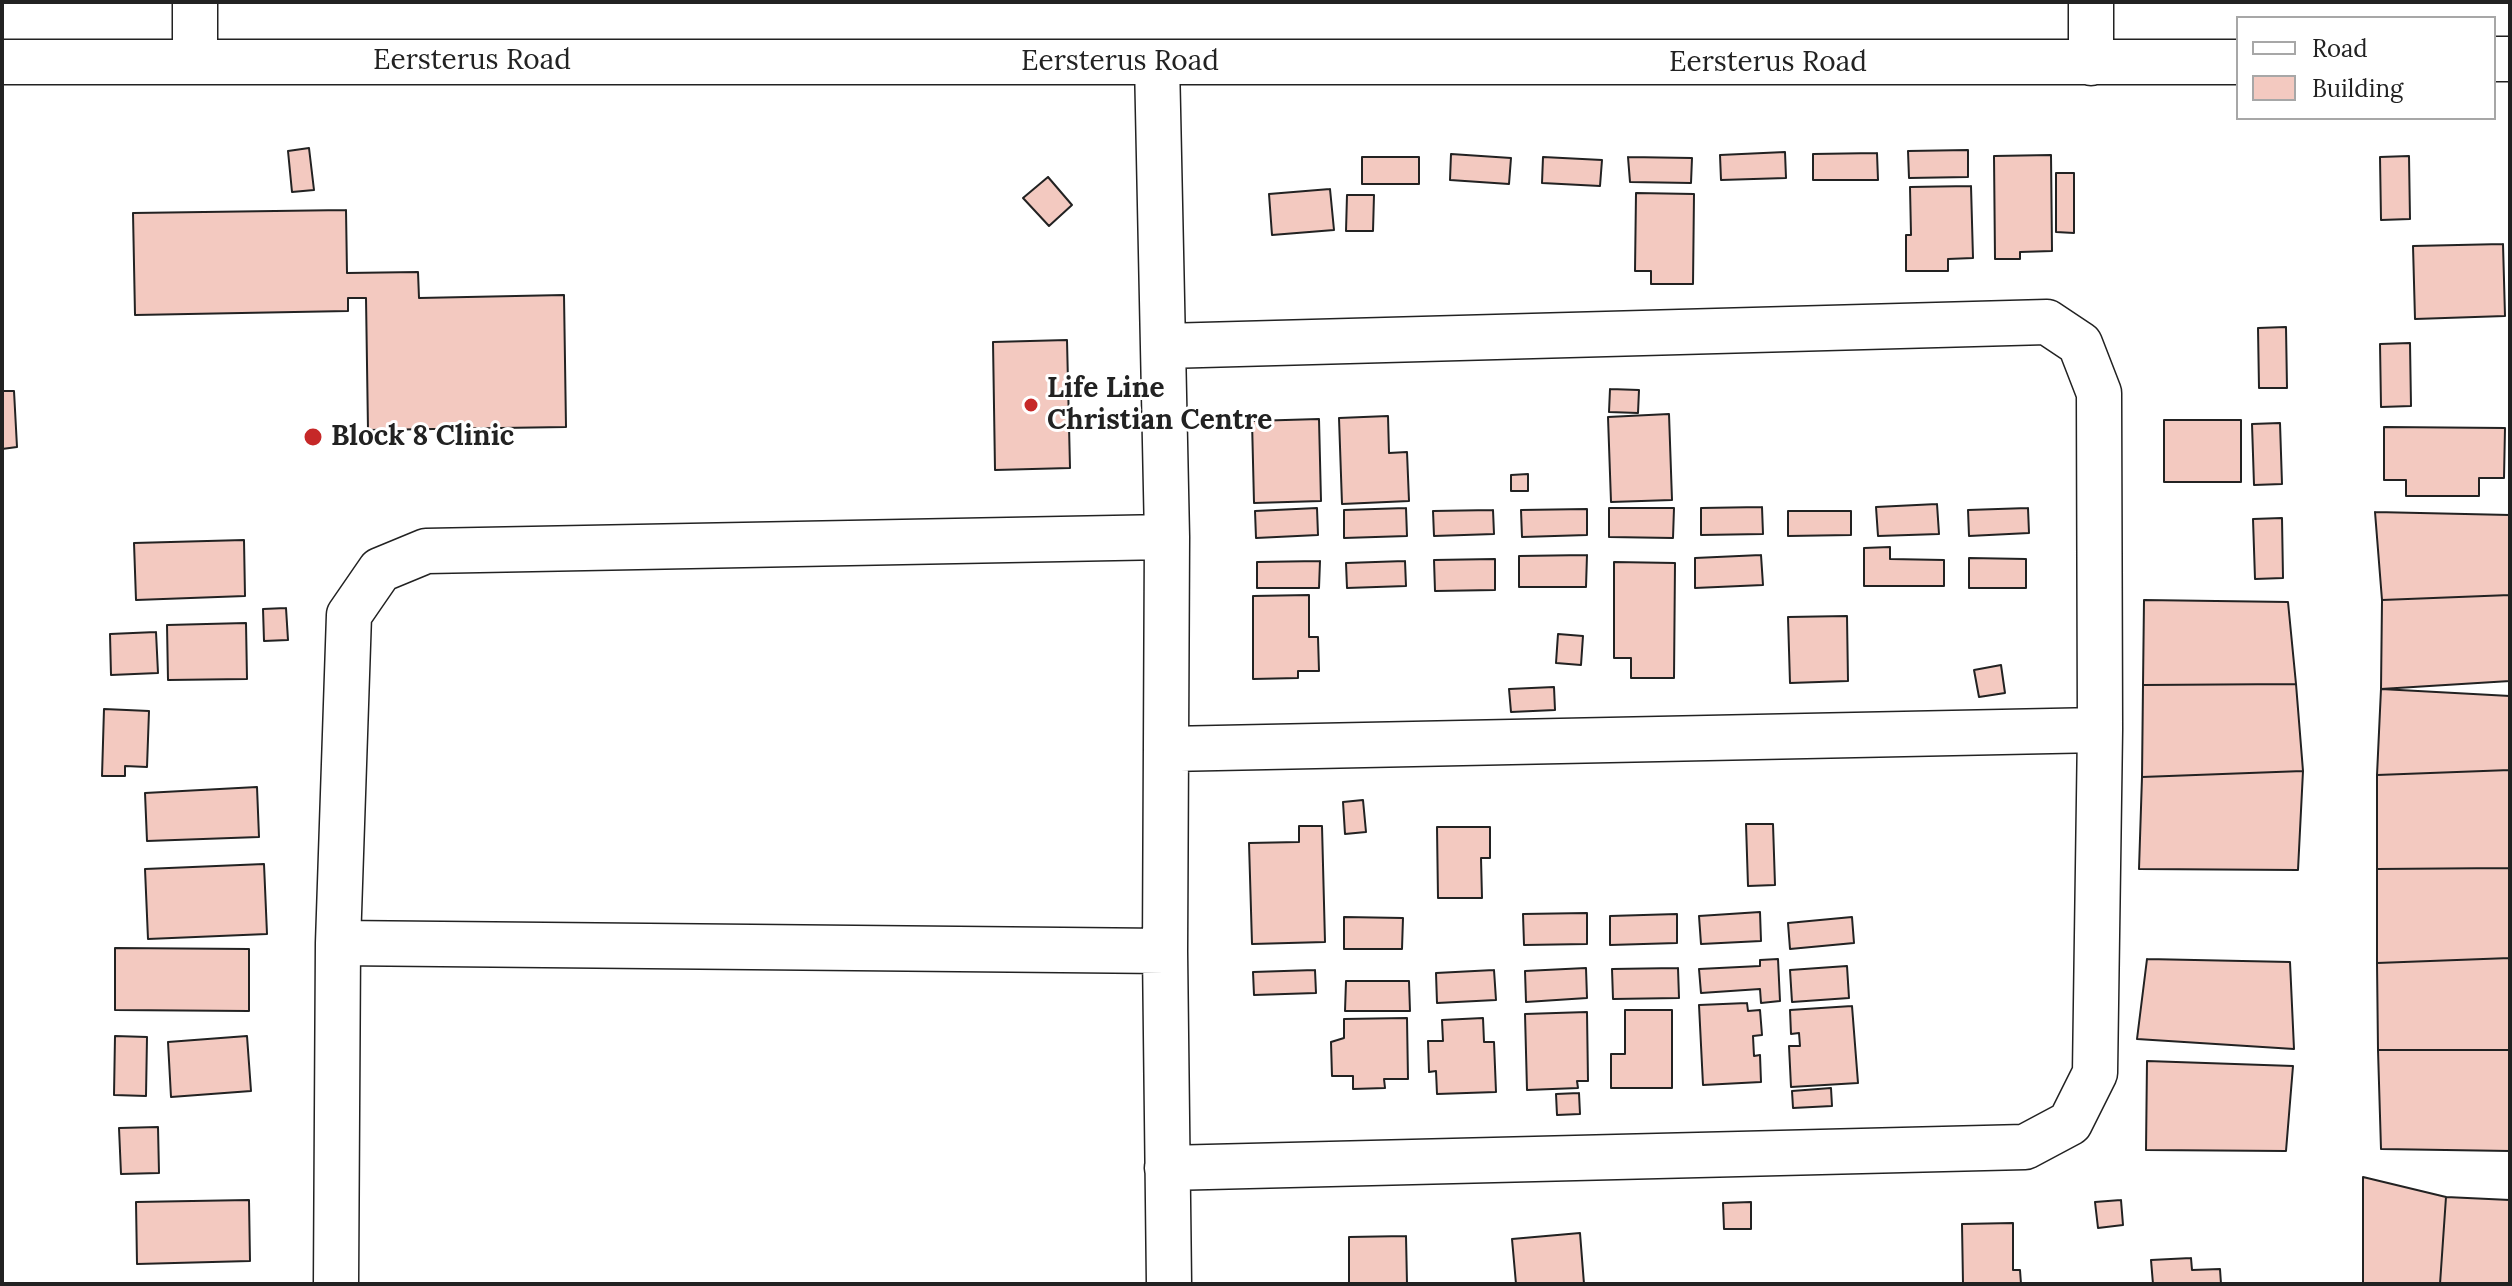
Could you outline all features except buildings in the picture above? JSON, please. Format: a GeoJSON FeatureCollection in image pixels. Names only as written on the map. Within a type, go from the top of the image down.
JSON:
{"type":"FeatureCollection","features":[{"type":"Feature","properties":{"kind":"street"},"geometry":{"type":"LineString","coordinates":[[195,2],[195,61]]}},
{"type":"Feature","properties":{"kind":"street"},"geometry":{"type":"LineString","coordinates":[[2091,2],[2091,63]]}},
{"type":"Feature","properties":{"kind":"street","name":"Eersterus Road"},"geometry":{"type":"LineString","coordinates":[[2,62],[2236,62]]}},
{"type":"Feature","properties":{"kind":"street"},"geometry":{"type":"LineString","coordinates":[[1157,62],[1167,537],[1165,951],[1169,1284]]}},
{"type":"Feature","properties":{"kind":"street"},"geometry":{"type":"LineString","coordinates":[[1165,346],[2047,322],[2080,344],[2099,393],[2100,730],[2095,1073],[2070,1123],[2025,1147],[1167,1168]]}},
{"type":"Feature","properties":{"kind":"street"},"geometry":{"type":"LineString","coordinates":[[336,1284],[338,943],[349,615],[380,570],[426,551],[1167,537]]}},
{"type":"Feature","properties":{"kind":"street"},"geometry":{"type":"LineString","coordinates":[[1168,749],[2100,730]]}},
{"type":"Feature","properties":{"kind":"street"},"geometry":{"type":"LineString","coordinates":[[338,943],[1165,951]]}},
{"type":"Feature","properties":{"kind":"place","name":"Life Line Christian Centre"},"geometry":{"type":"Point","coordinates":[1031,405]}},
{"type":"Feature","properties":{"kind":"place","name":"Block 8 Clinic"},"geometry":{"type":"Point","coordinates":[313,437]}}]}
